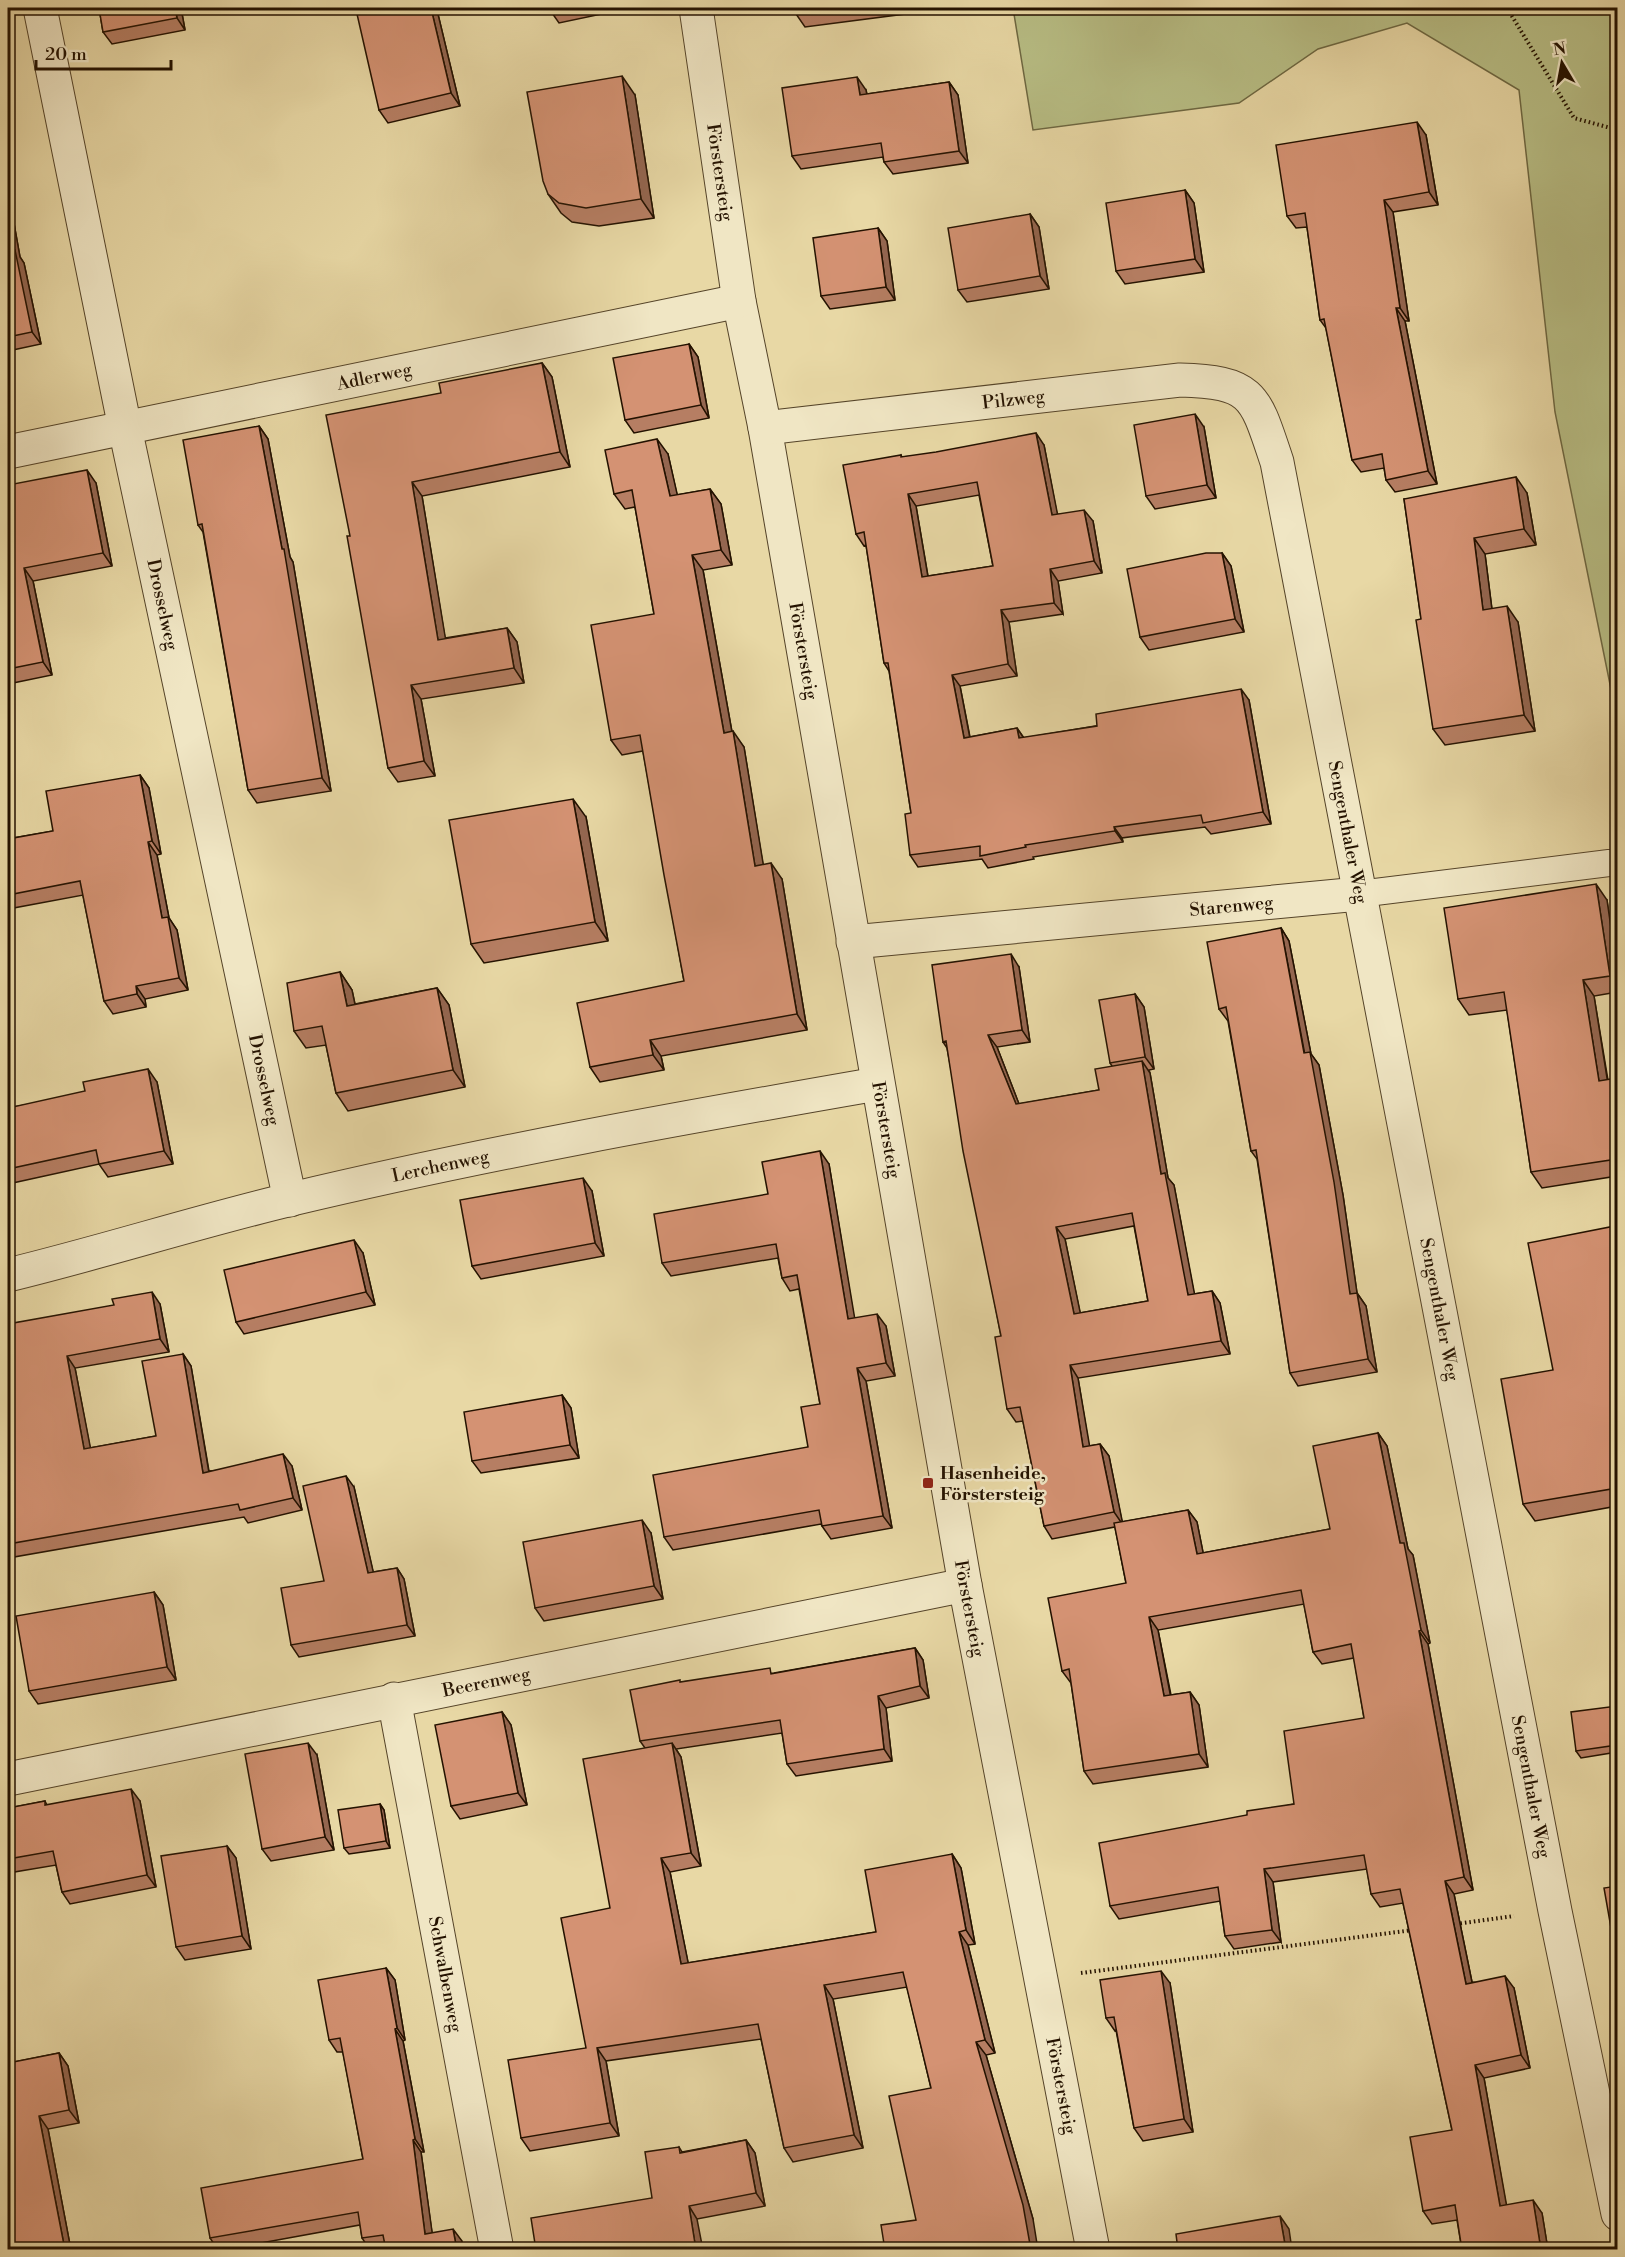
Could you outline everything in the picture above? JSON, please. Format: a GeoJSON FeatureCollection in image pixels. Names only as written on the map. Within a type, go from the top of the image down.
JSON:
{"type":"FeatureCollection","features":[{"type":"Feature","properties":{"kind":"street","name":"Drosselweg"},"geometry":{"type":"LineString","coordinates":[[40,8],[125,428],[290,1200]]}},
{"type":"Feature","properties":{"kind":"street","name":"Förstersteig"},"geometry":{"type":"LineString","coordinates":[[696,8],[739,301],[765,428],[965,1585],[1094,2250]]}},
{"type":"Feature","properties":{"kind":"street","name":"Adlerweg"},"geometry":{"type":"LineString","coordinates":[[8,452],[739,301]]}},
{"type":"Feature","properties":{"kind":"street","name":"Pilzweg"},"geometry":{"type":"LineString","coordinates":[[765,428],[1180,380],[1229,384],[1245,393],[1256,405]]}},
{"type":"Feature","properties":{"kind":"street","name":"Sengenthaler Weg"},"geometry":{"type":"LineString","coordinates":[[1256,405],[1277,462],[1440,1302],[1555,1911],[1617,2214]]}},
{"type":"Feature","properties":{"kind":"street","name":"Starenweg"},"geometry":{"type":"LineString","coordinates":[[853,942],[1359,894]]}},
{"type":"Feature","properties":{"kind":"street","name":"Lerchenweg"},"geometry":{"type":"LineString","coordinates":[[8,1275],[290,1200],[417,1171],[681,1118],[877,1084]]}},
{"type":"Feature","properties":{"kind":"street","name":"Beerenweg"},"geometry":{"type":"LineString","coordinates":[[8,1779],[965,1585]]}},
{"type":"Feature","properties":{"kind":"street","name":"Schwalbenweg"},"geometry":{"type":"LineString","coordinates":[[394,1699],[496,2250]]}},
{"type":"Feature","properties":{"kind":"lane","name":"Starenweg"},"geometry":{"type":"LineString","coordinates":[[1359,894],[1609,863]]}},
{"type":"Feature","properties":{"kind":"path"},"geometry":{"type":"LineString","coordinates":[[1506,8],[1574,118],[1617,130]]}},
{"type":"Feature","properties":{"kind":"path"},"geometry":{"type":"LineString","coordinates":[[1450,1925],[1555,1911]]}},
{"type":"Feature","properties":{"kind":"path"},"geometry":{"type":"LineString","coordinates":[[1042,1978],[1415,1929]]}},
{"type":"Feature","properties":{"kind":"green space"},"geometry":{"type":"Polygon","coordinates":[[[1013,8],[1617,8],[1617,719],[1555,412],[1519,90],[1407,23],[1318,49],[1239,103],[1033,130],[1013,8]]]}},
{"type":"Feature","properties":{"kind":"building"},"geometry":{"type":"Polygon","coordinates":[[[99,8],[175,8],[177,18],[103,32],[99,8]]]}},
{"type":"Feature","properties":{"kind":"building"},"geometry":{"type":"Polygon","coordinates":[[[385,8],[431,8],[451,93],[379,110],[357,14],[385,8]]]}},
{"type":"Feature","properties":{"kind":"building"},"geometry":{"type":"Polygon","coordinates":[[[795,8],[845,8],[796,14],[795,8]]]}},
{"type":"Feature","properties":{"kind":"building"},"geometry":{"type":"Polygon","coordinates":[[[622,76],[641,199],[586,208],[559,203],[548,194],[543,181],[527,92],[622,76]]]}},
{"type":"Feature","properties":{"kind":"building"},"geometry":{"type":"Polygon","coordinates":[[[857,77],[860,95],[949,82],[959,151],[884,162],[881,143],[792,156],[782,88],[857,77]]]}},
{"type":"Feature","properties":{"kind":"building"},"geometry":{"type":"Polygon","coordinates":[[[1417,122],[1429,192],[1384,200],[1400,308],[1396,308],[1428,471],[1386,480],[1382,454],[1352,460],[1324,319],[1320,320],[1305,213],[1287,216],[1276,145],[1417,122]]]}},
{"type":"Feature","properties":{"kind":"building"},"geometry":{"type":"Polygon","coordinates":[[[1185,190],[1195,259],[1116,271],[1106,203],[1185,190]]]}},
{"type":"Feature","properties":{"kind":"building"},"geometry":{"type":"Polygon","coordinates":[[[1030,214],[1040,276],[958,290],[948,228],[1030,214]]]}},
{"type":"Feature","properties":{"kind":"building"},"geometry":{"type":"Polygon","coordinates":[[[8,224],[12,251],[15,250],[32,332],[8,337],[8,224]]]}},
{"type":"Feature","properties":{"kind":"building"},"geometry":{"type":"Polygon","coordinates":[[[878,228],[886,287],[821,296],[813,238],[878,228]]]}},
{"type":"Feature","properties":{"kind":"building"},"geometry":{"type":"Polygon","coordinates":[[[689,344],[701,405],[625,420],[613,358],[689,344]]]}},
{"type":"Feature","properties":{"kind":"building"},"geometry":{"type":"Polygon","coordinates":[[[542,363],[560,452],[412,482],[438,640],[507,628],[514,668],[411,685],[424,761],[388,768],[347,536],[350,536],[326,415],[441,393],[439,383],[542,363]]]}},
{"type":"Feature","properties":{"kind":"building"},"geometry":{"type":"Polygon","coordinates":[[[1195,414],[1207,485],[1146,496],[1134,425],[1195,414]]]}},
{"type":"Feature","properties":{"kind":"building"},"geometry":{"type":"Polygon","coordinates":[[[259,426],[282,549],[284,549],[322,778],[248,790],[202,524],[198,525],[183,440],[259,426]]]}},
{"type":"Feature","properties":{"kind":"building"},"geometry":{"type":"Polygon","coordinates":[[[1036,433],[1052,515],[1084,510],[1094,561],[1050,569],[1054,603],[1001,610],[1008,664],[952,675],[964,738],[1017,728],[1019,738],[1097,726],[1096,714],[1241,689],[1263,812],[1203,823],[1201,815],[1114,827],[1115,831],[1025,845],[1026,847],[980,856],[980,846],[910,855],[905,814],[911,813],[888,663],[884,663],[864,532],[856,534],[843,465],[901,455],[901,457],[1036,433]],[[977,482],[908,494],[922,577],[993,566],[977,482]]]}},
{"type":"Feature","properties":{"kind":"building"},"geometry":{"type":"Polygon","coordinates":[[[657,439],[670,496],[710,489],[721,550],[692,555],[724,733],[733,731],[755,866],[771,863],[797,1014],[650,1040],[653,1055],[590,1067],[577,1003],[684,981],[640,735],[611,740],[591,625],[654,614],[632,490],[614,494],[605,450],[657,439]]]}},
{"type":"Feature","properties":{"kind":"building"},"geometry":{"type":"Polygon","coordinates":[[[87,470],[103,553],[24,568],[43,662],[8,669],[8,485],[87,470]]]}},
{"type":"Feature","properties":{"kind":"building"},"geometry":{"type":"Polygon","coordinates":[[[1516,477],[1524,529],[1474,538],[1483,610],[1507,606],[1524,715],[1433,729],[1416,620],[1421,619],[1404,499],[1516,477]]]}},
{"type":"Feature","properties":{"kind":"building"},"geometry":{"type":"Polygon","coordinates":[[[1206,553],[1222,553],[1235,619],[1140,637],[1127,569],[1206,553]]]}},
{"type":"Feature","properties":{"kind":"building"},"geometry":{"type":"Polygon","coordinates":[[[140,775],[152,841],[148,842],[162,918],[168,917],[179,978],[136,986],[137,994],[104,1001],[80,881],[8,895],[8,839],[53,831],[46,791],[140,775]]]}},
{"type":"Feature","properties":{"kind":"building"},"geometry":{"type":"Polygon","coordinates":[[[573,799],[595,922],[471,944],[449,820],[573,799]]]}},
{"type":"Feature","properties":{"kind":"building"},"geometry":{"type":"Polygon","coordinates":[[[1596,884],[1610,976],[1583,980],[1599,1081],[1617,1078],[1617,1159],[1531,1172],[1504,992],[1458,999],[1444,908],[1596,884]]]}},
{"type":"Feature","properties":{"kind":"building"},"geometry":{"type":"Polygon","coordinates":[[[1281,928],[1304,1053],[1310,1052],[1334,1182],[1350,1294],[1357,1293],[1368,1359],[1290,1373],[1256,1150],[1251,1151],[1226,1007],[1219,1009],[1207,942],[1281,928]]]}},
{"type":"Feature","properties":{"kind":"building"},"geometry":{"type":"Polygon","coordinates":[[[1011,954],[1022,1030],[988,1035],[1016,1104],[1099,1090],[1095,1069],[1142,1061],[1161,1174],[1165,1173],[1188,1295],[1212,1291],[1221,1341],[1070,1365],[1083,1447],[1100,1444],[1114,1512],[1044,1526],[1020,1407],[1007,1409],[995,1337],[1001,1336],[963,1151],[946,1041],[943,1042],[932,965],[1011,954]],[[1132,1213],[1056,1227],[1074,1314],[1148,1301],[1132,1213]]]}},
{"type":"Feature","properties":{"kind":"building"},"geometry":{"type":"Polygon","coordinates":[[[340,972],[347,1006],[437,988],[453,1070],[336,1093],[322,1026],[294,1031],[287,983],[340,972]]]}},
{"type":"Feature","properties":{"kind":"building"},"geometry":{"type":"Polygon","coordinates":[[[1135,994],[1145,1057],[1110,1063],[1099,1000],[1135,994]]]}},
{"type":"Feature","properties":{"kind":"building"},"geometry":{"type":"Polygon","coordinates":[[[148,1069],[164,1151],[99,1164],[96,1150],[8,1169],[8,1108],[85,1091],[83,1082],[148,1069]]]}},
{"type":"Feature","properties":{"kind":"building"},"geometry":{"type":"Polygon","coordinates":[[[820,1151],[848,1319],[877,1314],[886,1363],[857,1368],[883,1516],[822,1526],[819,1510],[664,1537],[653,1475],[808,1447],[801,1407],[820,1404],[797,1275],[782,1278],[776,1244],[662,1263],[654,1214],[768,1194],[762,1162],[820,1151]]]}},
{"type":"Feature","properties":{"kind":"building"},"geometry":{"type":"Polygon","coordinates":[[[583,1178],[595,1243],[472,1266],[460,1200],[583,1178]]]}},
{"type":"Feature","properties":{"kind":"building"},"geometry":{"type":"Polygon","coordinates":[[[1615,1226],[1617,1239],[1617,1488],[1523,1504],[1501,1379],[1553,1370],[1528,1243],[1615,1226]]]}},
{"type":"Feature","properties":{"kind":"building"},"geometry":{"type":"Polygon","coordinates":[[[354,1240],[366,1292],[236,1322],[224,1270],[354,1240]]]}},
{"type":"Feature","properties":{"kind":"building"},"geometry":{"type":"Polygon","coordinates":[[[152,1292],[160,1339],[67,1356],[84,1449],[156,1436],[142,1361],[183,1354],[203,1473],[283,1454],[293,1498],[240,1510],[238,1504],[8,1544],[8,1324],[114,1305],[112,1299],[152,1292]]]}},
{"type":"Feature","properties":{"kind":"building"},"geometry":{"type":"Polygon","coordinates":[[[562,1395],[570,1445],[472,1461],[464,1412],[562,1395]]]}},
{"type":"Feature","properties":{"kind":"building"},"geometry":{"type":"Polygon","coordinates":[[[1378,1433],[1400,1543],[1404,1543],[1421,1630],[1419,1631],[1464,1877],[1445,1881],[1466,1984],[1505,1976],[1521,2055],[1475,2065],[1500,2206],[1533,2200],[1541,2250],[1462,2250],[1455,2205],[1423,2211],[1410,2137],[1452,2130],[1400,1889],[1371,1894],[1364,1855],[1264,1869],[1272,1930],[1225,1936],[1218,1887],[1110,1906],[1099,1843],[1247,1815],[1247,1811],[1294,1804],[1284,1731],[1364,1718],[1351,1644],[1313,1652],[1301,1590],[1149,1617],[1164,1696],[1190,1692],[1199,1754],[1084,1771],[1069,1669],[1062,1671],[1048,1598],[1126,1583],[1114,1523],[1188,1510],[1197,1554],[1330,1529],[1313,1446],[1378,1433]]]}},
{"type":"Feature","properties":{"kind":"building"},"geometry":{"type":"Polygon","coordinates":[[[346,1476],[368,1573],[397,1568],[407,1625],[291,1645],[281,1588],[324,1581],[303,1486],[346,1476]]]}},
{"type":"Feature","properties":{"kind":"building"},"geometry":{"type":"Polygon","coordinates":[[[642,1520],[654,1586],[535,1608],[523,1542],[642,1520]]]}},
{"type":"Feature","properties":{"kind":"building"},"geometry":{"type":"Polygon","coordinates":[[[154,1592],[167,1667],[29,1691],[16,1616],[154,1592]]]}},
{"type":"Feature","properties":{"kind":"building"},"geometry":{"type":"Polygon","coordinates":[[[915,1648],[920,1686],[878,1696],[884,1749],[787,1764],[780,1720],[640,1741],[630,1690],[680,1680],[680,1682],[770,1668],[771,1674],[915,1648]]]}},
{"type":"Feature","properties":{"kind":"building"},"geometry":{"type":"Polygon","coordinates":[[[1617,1706],[1617,1745],[1576,1751],[1571,1712],[1617,1706]]]}},
{"type":"Feature","properties":{"kind":"building"},"geometry":{"type":"Polygon","coordinates":[[[502,1712],[518,1793],[451,1806],[435,1725],[502,1712]]]}},
{"type":"Feature","properties":{"kind":"building"},"geometry":{"type":"Polygon","coordinates":[[[308,1743],[325,1837],[262,1849],[245,1754],[308,1743]]]}},
{"type":"Feature","properties":{"kind":"building"},"geometry":{"type":"Polygon","coordinates":[[[672,1743],[691,1853],[661,1858],[681,1964],[876,1932],[865,1870],[952,1854],[966,1930],[959,1932],[985,2040],[976,2042],[1023,2205],[1031,2250],[885,2250],[881,2225],[916,2220],[889,2096],[931,2088],[903,1972],[824,1985],[854,2135],[784,2148],[758,2024],[597,2048],[610,2123],[521,2138],[508,2060],[586,2048],[561,1918],[610,1908],[583,1759],[672,1743]]]}},
{"type":"Feature","properties":{"kind":"building"},"geometry":{"type":"Polygon","coordinates":[[[131,1789],[147,1875],[62,1892],[53,1851],[8,1859],[8,1808],[45,1801],[45,1805],[131,1789]]]}},
{"type":"Feature","properties":{"kind":"building"},"geometry":{"type":"Polygon","coordinates":[[[380,1804],[386,1841],[344,1848],[338,1810],[380,1804]]]}},
{"type":"Feature","properties":{"kind":"building"},"geometry":{"type":"Polygon","coordinates":[[[227,1846],[242,1936],[176,1947],[161,1856],[227,1846]]]}},
{"type":"Feature","properties":{"kind":"building"},"geometry":{"type":"Polygon","coordinates":[[[1617,1886],[1617,1927],[1611,1928],[1604,1888],[1617,1886]]]}},
{"type":"Feature","properties":{"kind":"building"},"geometry":{"type":"Polygon","coordinates":[[[386,1968],[415,2139],[413,2140],[425,2234],[453,2229],[457,2250],[386,2250],[383,2235],[362,2238],[358,2212],[210,2238],[201,2188],[363,2159],[340,2038],[329,2040],[318,1980],[386,1968]]]}},
{"type":"Feature","properties":{"kind":"building"},"geometry":{"type":"Polygon","coordinates":[[[1161,1971],[1184,2119],[1134,2128],[1114,2017],[1106,2018],[1100,1980],[1161,1971]]]}},
{"type":"Feature","properties":{"kind":"building"},"geometry":{"type":"Polygon","coordinates":[[[59,2053],[69,2110],[39,2116],[65,2250],[8,2250],[8,2063],[59,2053]]]}},
{"type":"Feature","properties":{"kind":"building"},"geometry":{"type":"Polygon","coordinates":[[[746,2140],[756,2193],[689,2206],[696,2250],[536,2250],[531,2218],[652,2198],[645,2152],[679,2147],[680,2153],[746,2140]]]}},
{"type":"Feature","properties":{"kind":"building"},"geometry":{"type":"Polygon","coordinates":[[[1280,2216],[1286,2250],[1178,2250],[1176,2234],[1280,2216]]]}},
{"type":"Feature","properties":{"kind":"place","name":"Hasenheide, Förstersteig"},"geometry":{"type":"Point","coordinates":[928,1483]}}]}
